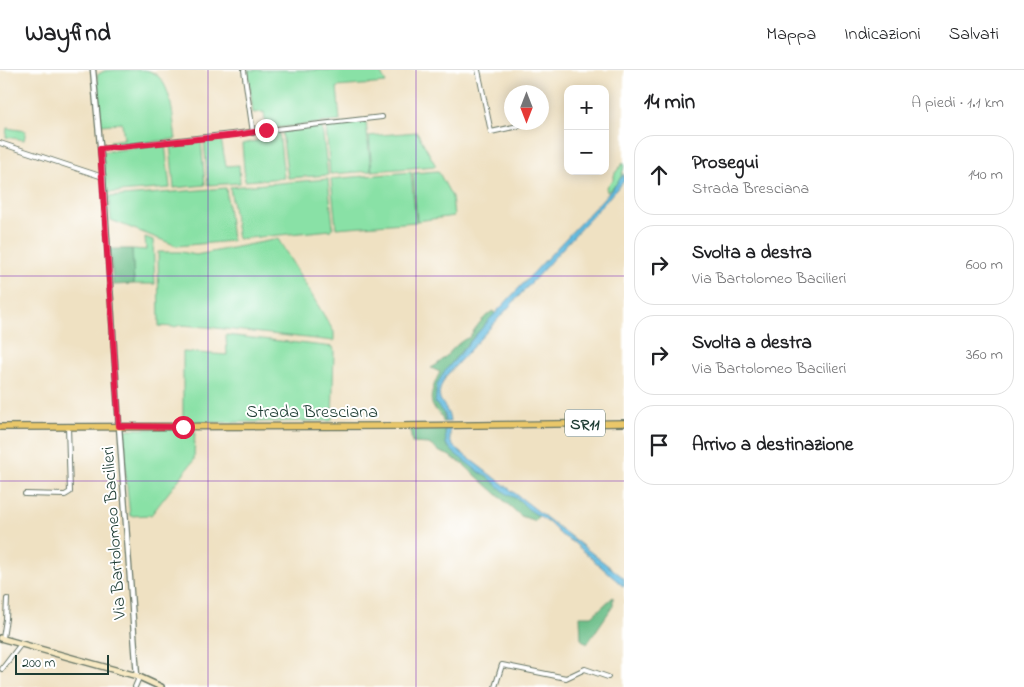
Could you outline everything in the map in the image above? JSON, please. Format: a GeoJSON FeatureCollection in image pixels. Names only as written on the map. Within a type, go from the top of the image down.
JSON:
{"type":"FeatureCollection","features":[{"type":"Feature","properties":{"kind":"main road","name":"Strada Bresciana"},"geometry":{"type":"LineString","coordinates":[[0,427],[624,423]]}},
{"type":"Feature","properties":{"kind":"main road"},"geometry":{"type":"LineString","coordinates":[[1,638],[138,678],[161,687]]}},
{"type":"Feature","properties":{"kind":"street","name":"Via Bartolomeo Bacilieri"},"geometry":{"type":"LineString","coordinates":[[93,70],[103,177],[138,678]]}},
{"type":"Feature","properties":{"kind":"street"},"geometry":{"type":"LineString","coordinates":[[244,70],[253,133]]}},
{"type":"Feature","properties":{"kind":"street"},"geometry":{"type":"LineString","coordinates":[[478,70],[491,132],[504,129]]}},
{"type":"Feature","properties":{"kind":"street"},"geometry":{"type":"LineString","coordinates":[[100,149],[382,117]]}},
{"type":"Feature","properties":{"kind":"street"},"geometry":{"type":"LineString","coordinates":[[0,143],[103,177]]}},
{"type":"Feature","properties":{"kind":"street"},"geometry":{"type":"LineString","coordinates":[[25,494],[65,495],[70,492],[68,426]]}},
{"type":"Feature","properties":{"kind":"street"},"geometry":{"type":"LineString","coordinates":[[1,638],[6,619],[7,599]]}},
{"type":"Feature","properties":{"kind":"street"},"geometry":{"type":"LineString","coordinates":[[2,669],[21,644]]}},
{"type":"Feature","properties":{"kind":"street"},"geometry":{"type":"LineString","coordinates":[[495,687],[502,666],[566,678],[585,669],[608,677]]}},
{"type":"Feature","properties":{"kind":"street"},"geometry":{"type":"LineString","coordinates":[[135,687],[138,678]]}},
{"type":"Feature","properties":{"kind":"street"},"geometry":{"type":"LineString","coordinates":[[138,678],[140,687]]}},
{"type":"Feature","properties":{"kind":"green space"},"geometry":{"type":"Polygon","coordinates":[[[145,70],[154,73],[161,80],[170,98],[176,139],[112,146],[110,141],[124,139],[122,123],[101,125],[97,75],[104,71],[145,70]]]}},
{"type":"Feature","properties":{"kind":"green space"},"geometry":{"type":"Polygon","coordinates":[[[248,70],[379,70],[386,83],[337,87],[340,121],[266,129],[264,112],[253,113],[248,70]]]}},
{"type":"Feature","properties":{"kind":"green space"},"geometry":{"type":"Polygon","coordinates":[[[366,122],[371,171],[330,174],[326,126],[366,122]]]}},
{"type":"Feature","properties":{"kind":"green space"},"geometry":{"type":"Polygon","coordinates":[[[7,128],[26,131],[24,140],[6,137],[7,128]]]}},
{"type":"Feature","properties":{"kind":"green space"},"geometry":{"type":"Polygon","coordinates":[[[322,128],[328,175],[288,178],[282,132],[322,128]]]}},
{"type":"Feature","properties":{"kind":"green space"},"geometry":{"type":"Polygon","coordinates":[[[279,131],[284,178],[245,181],[242,144],[260,140],[260,134],[279,131]]]}},
{"type":"Feature","properties":{"kind":"green space"},"geometry":{"type":"Polygon","coordinates":[[[417,132],[436,166],[372,171],[369,136],[417,132]]]}},
{"type":"Feature","properties":{"kind":"green space"},"geometry":{"type":"Polygon","coordinates":[[[221,139],[226,166],[239,165],[240,183],[208,185],[204,140],[221,139]]]}},
{"type":"Feature","properties":{"kind":"green space"},"geometry":{"type":"Polygon","coordinates":[[[201,141],[205,185],[174,188],[170,144],[201,141]]]}},
{"type":"Feature","properties":{"kind":"green space"},"geometry":{"type":"Polygon","coordinates":[[[165,144],[170,188],[106,193],[103,152],[165,144]]]}},
{"type":"Feature","properties":{"kind":"green space"},"geometry":{"type":"Polygon","coordinates":[[[624,162],[620,179],[607,192],[606,187],[613,180],[615,173],[624,162]]]}},
{"type":"Feature","properties":{"kind":"green space"},"geometry":{"type":"Polygon","coordinates":[[[438,171],[452,197],[454,216],[417,221],[413,173],[438,171]]]}},
{"type":"Feature","properties":{"kind":"green space"},"geometry":{"type":"Polygon","coordinates":[[[411,172],[416,222],[336,228],[331,179],[411,172]]]}},
{"type":"Feature","properties":{"kind":"green space"},"geometry":{"type":"Polygon","coordinates":[[[328,179],[333,227],[331,230],[238,239],[230,187],[328,179]]]}},
{"type":"Feature","properties":{"kind":"green space"},"geometry":{"type":"Polygon","coordinates":[[[226,188],[232,241],[177,246],[111,220],[109,197],[226,188]]]}},
{"type":"Feature","properties":{"kind":"green space"},"geometry":{"type":"Polygon","coordinates":[[[145,237],[153,240],[155,284],[134,284],[132,249],[146,250],[145,237]]]}},
{"type":"Feature","properties":{"kind":"green space"},"geometry":{"type":"Polygon","coordinates":[[[278,239],[334,332],[334,341],[207,327],[159,326],[158,252],[181,252],[196,255],[278,239]]]}},
{"type":"Feature","properties":{"kind":"green space"},"geometry":{"type":"Polygon","coordinates":[[[110,249],[132,249],[134,284],[113,285],[110,249]]]}},
{"type":"Feature","properties":{"kind":"green space"},"geometry":{"type":"Polygon","coordinates":[[[493,311],[496,315],[481,329],[451,364],[438,385],[436,396],[444,414],[445,422],[443,422],[441,415],[434,408],[431,400],[432,390],[440,372],[431,368],[464,339],[470,337],[480,322],[493,311]]]}},
{"type":"Feature","properties":{"kind":"green space"},"geometry":{"type":"Polygon","coordinates":[[[226,335],[333,347],[332,420],[183,423],[183,352],[227,355],[226,335]]]}},
{"type":"Feature","properties":{"kind":"green space"},"geometry":{"type":"Polygon","coordinates":[[[445,428],[446,444],[449,448],[530,509],[538,516],[535,521],[521,516],[464,465],[429,444],[412,443],[410,429],[445,428]]]}},
{"type":"Feature","properties":{"kind":"green space"},"geometry":{"type":"Polygon","coordinates":[[[195,429],[194,460],[151,515],[130,516],[122,437],[126,430],[195,429]]]}},
{"type":"Feature","properties":{"kind":"green space"},"geometry":{"type":"Polygon","coordinates":[[[613,597],[613,606],[587,644],[581,639],[580,616],[592,616],[613,597]]]}},
{"type":"Feature","properties":{"kind":"water"},"geometry":{"type":"Polygon","coordinates":[[[624,174],[624,181],[447,375],[440,391],[441,401],[449,415],[450,422],[445,422],[445,415],[435,403],[437,385],[444,372],[489,320],[624,174]]]}},
{"type":"Feature","properties":{"kind":"water"},"geometry":{"type":"Polygon","coordinates":[[[445,428],[450,428],[450,441],[454,447],[624,578],[624,587],[549,523],[528,509],[518,499],[508,495],[488,477],[454,453],[446,444],[445,428]]]}},
{"type":"Feature","properties":{"kind":"route"},"geometry":{"type":"LineString","coordinates":[[183,427],[119,426],[100,149],[236,135],[266,130]]}}]}
